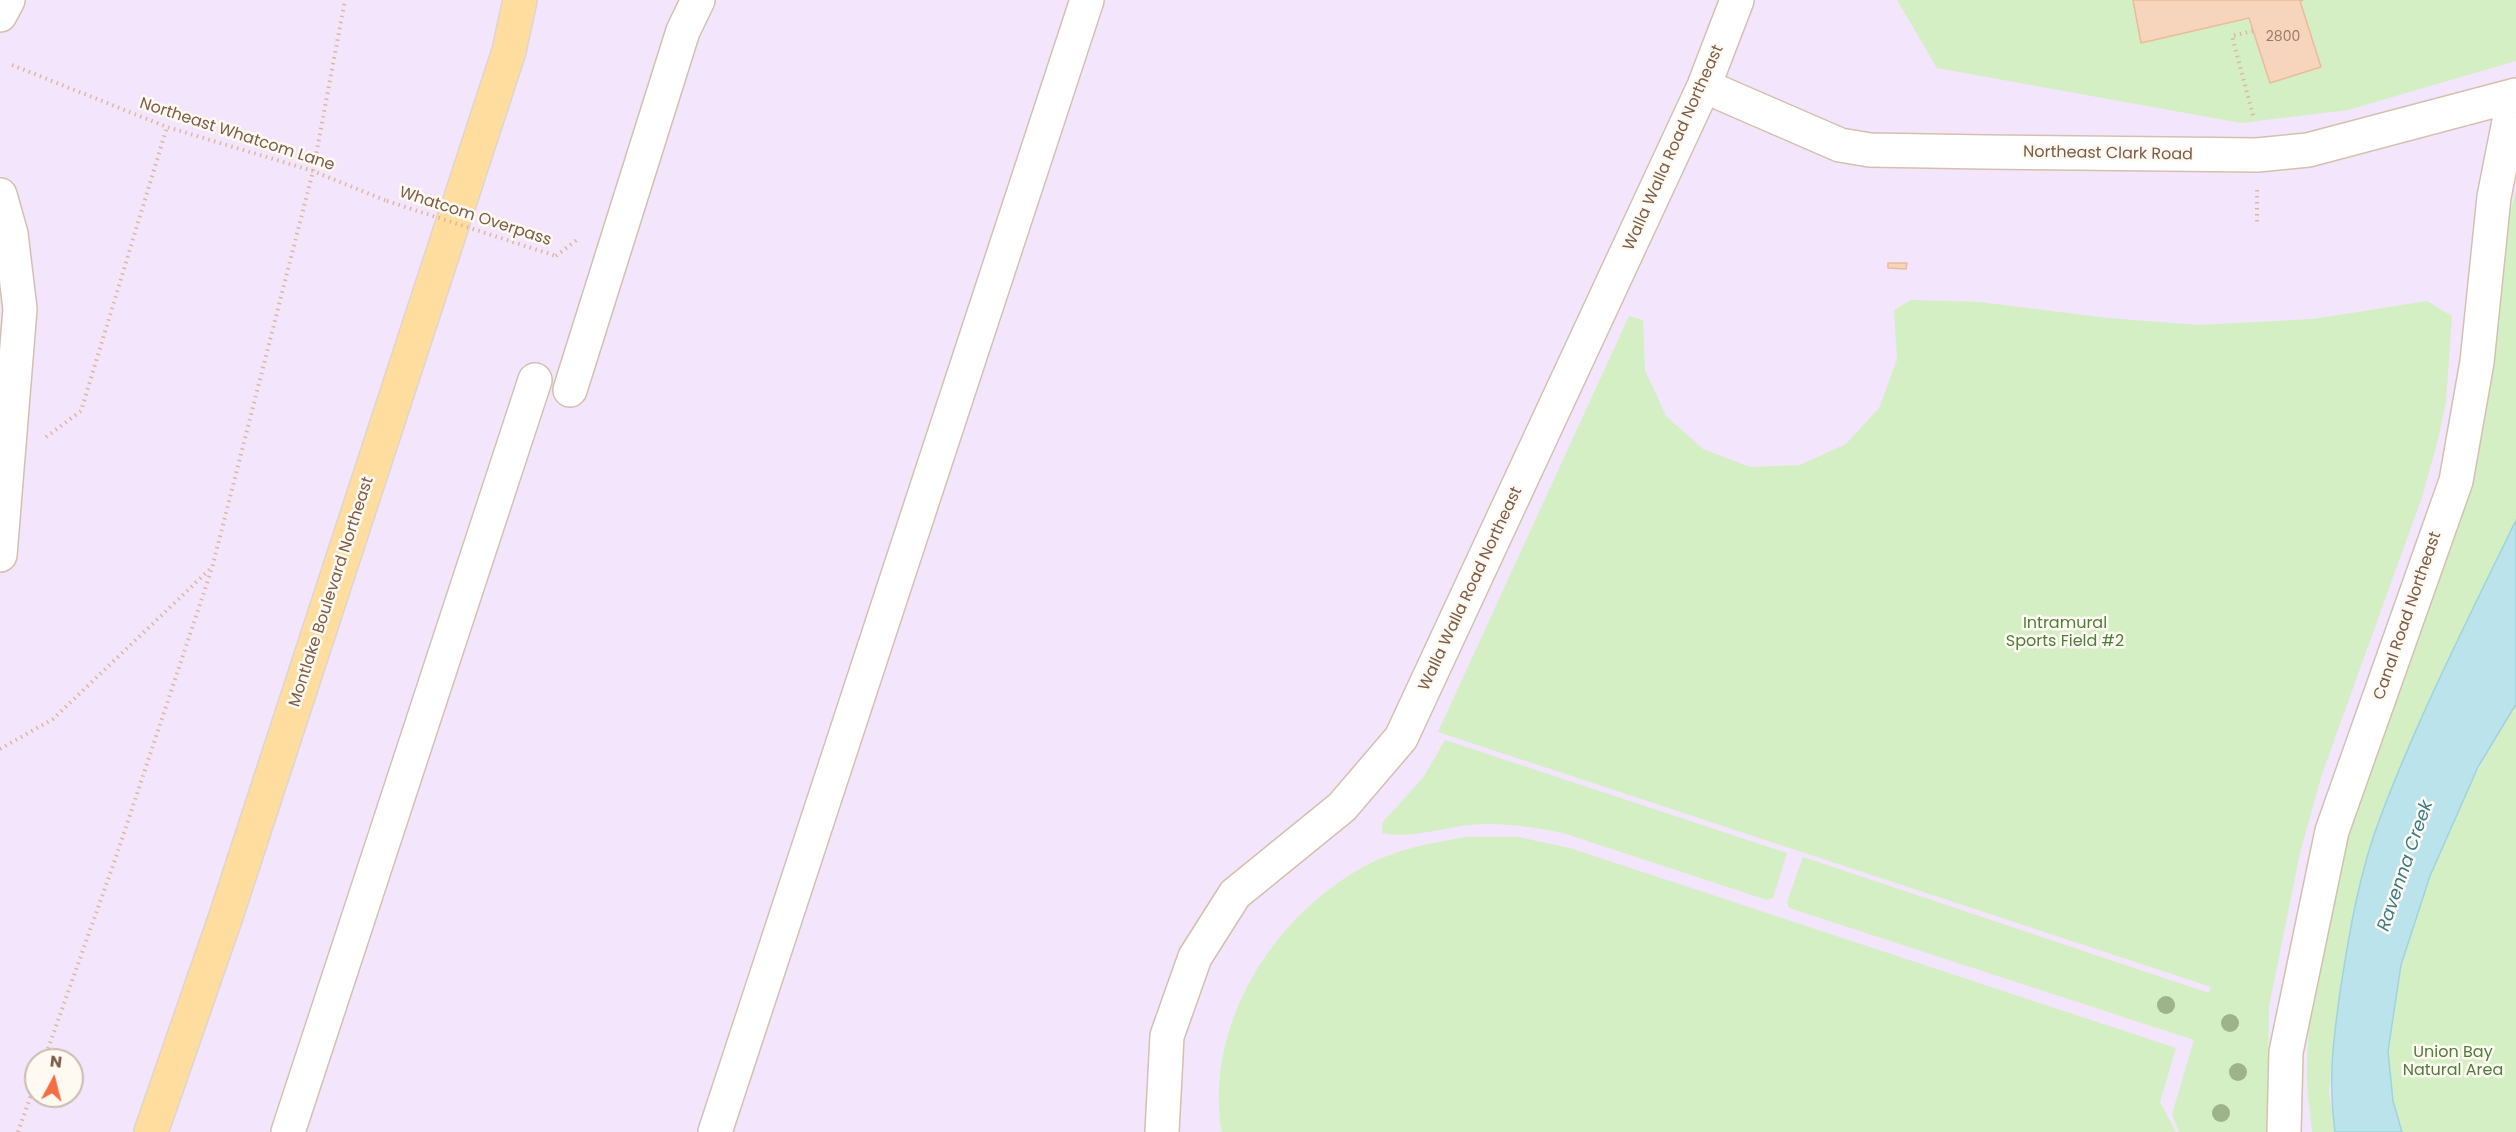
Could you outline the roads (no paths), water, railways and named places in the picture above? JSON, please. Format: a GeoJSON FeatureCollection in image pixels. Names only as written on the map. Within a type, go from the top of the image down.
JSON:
{"type":"FeatureCollection","features":[{"type":"Feature","properties":{"kind":"main road","name":"Montlake Boulevard Northeast"},"geometry":{"type":"LineString","coordinates":[[151,1132],[228,908],[509,51],[520,0]]}},
{"type":"Feature","properties":{"kind":"main road","name":"Montlake Boulevard Northeast"},"geometry":{"type":"LineString","coordinates":[[509,51],[537,0]]}},
{"type":"Feature","properties":{"kind":"street"},"geometry":{"type":"LineString","coordinates":[[0,15],[8,0]]}},
{"type":"Feature","properties":{"kind":"street"},"geometry":{"type":"LineString","coordinates":[[570,390],[683,31],[698,0]]}},
{"type":"Feature","properties":{"kind":"street"},"geometry":{"type":"LineString","coordinates":[[715,1132],[1087,0]]}},
{"type":"Feature","properties":{"kind":"street","name":"Walla Walla Road Northeast"},"geometry":{"type":"LineString","coordinates":[[1162,1132],[1167,1036],[1195,957],[1235,894],[1342,807],[1401,738],[1704,86],[1737,0]]}},
{"type":"Feature","properties":{"kind":"street","name":"Northeast Clark Road"},"geometry":{"type":"LineString","coordinates":[[1704,86],[1840,145],[1870,150],[1938,152],[2257,155],[2308,150],[2515,95]]}},
{"type":"Feature","properties":{"kind":"street","name":"Canal Road Northeast"},"geometry":{"type":"LineString","coordinates":[[2284,1132],[2286,1052],[2332,831],[2456,481],[2476,362],[2494,197],[2515,95]]}},
{"type":"Feature","properties":{"kind":"street"},"geometry":{"type":"LineString","coordinates":[[0,195],[11,234],[20,309],[15,448],[0,555]]}},
{"type":"Feature","properties":{"kind":"street"},"geometry":{"type":"LineString","coordinates":[[288,1132],[535,380]]}},
{"type":"Feature","properties":{"kind":"water","name":"Ravenna Creek"},"geometry":{"type":"Polygon","coordinates":[[[2516,520],[2516,704],[2478,767],[2430,876],[2401,965],[2388,1051],[2393,1101],[2402,1132],[2335,1132],[2332,1062],[2335,1028],[2351,926],[2366,860],[2380,818],[2411,742],[2516,520]]]}},
{"type":"Feature","properties":{"kind":"park label","name":"Intramural Sports Field #2"},"geometry":{"type":"Point","coordinates":[2065,633]}},
{"type":"Feature","properties":{"kind":"park label","name":"Union Bay Natural Area"},"geometry":{"type":"Point","coordinates":[2453,1062]}}]}
